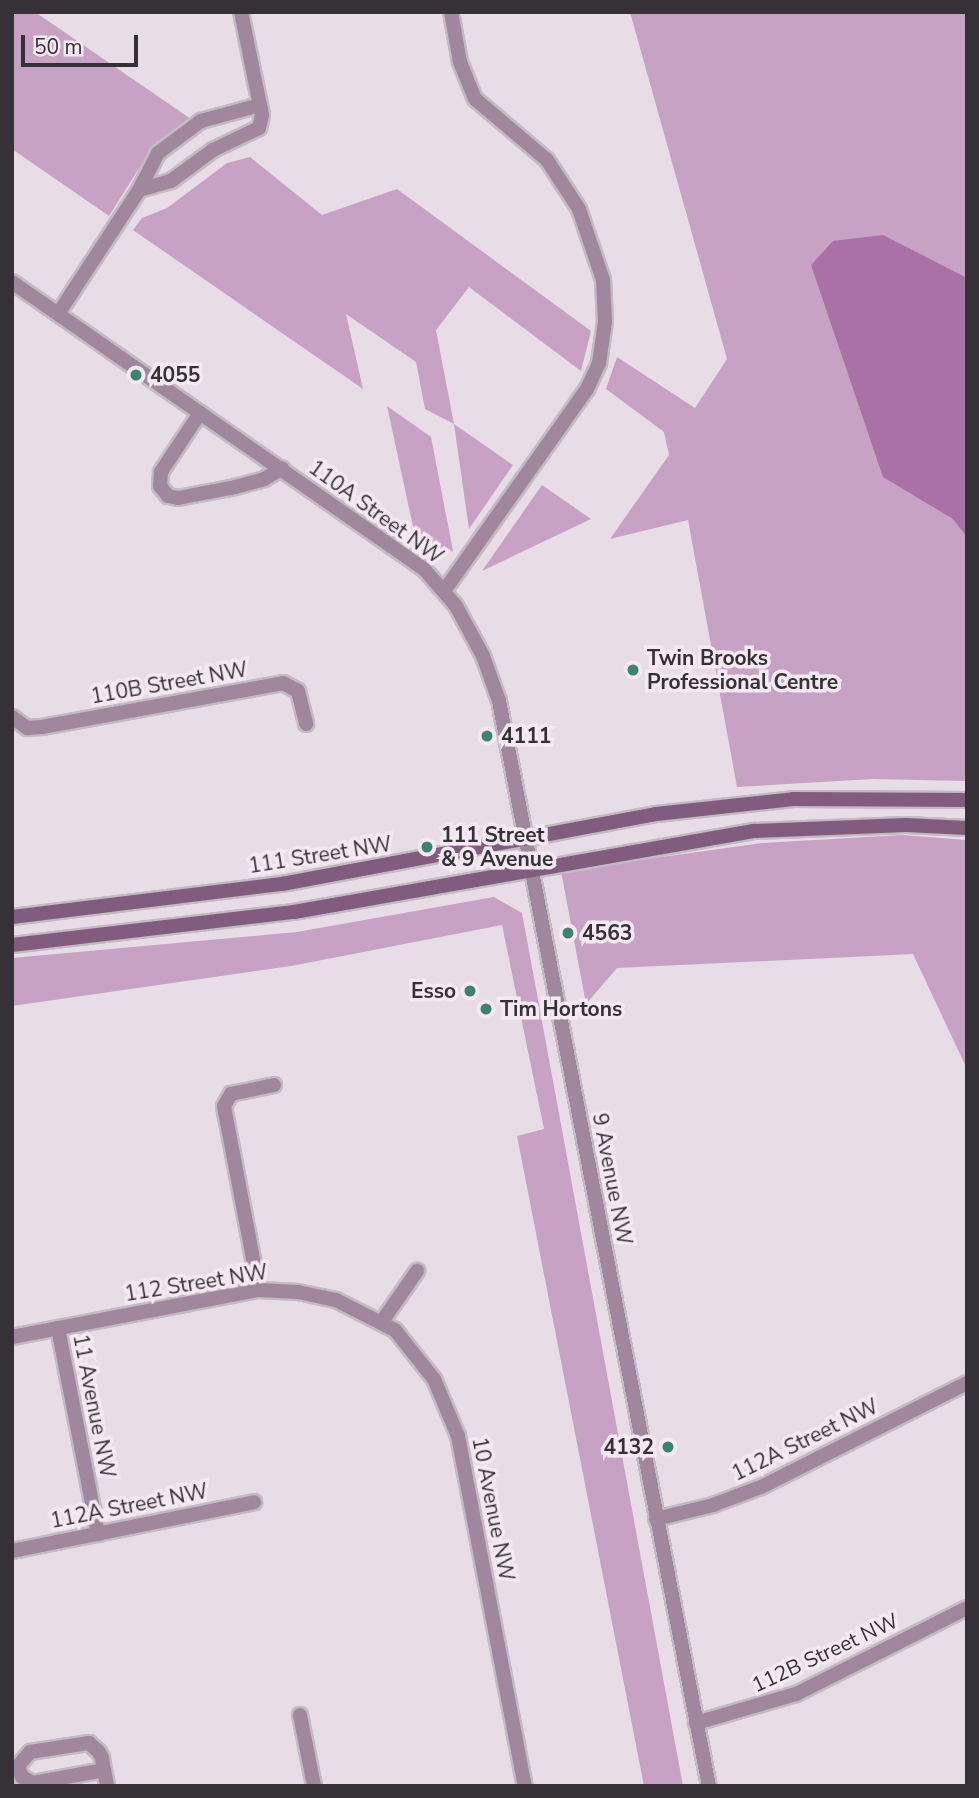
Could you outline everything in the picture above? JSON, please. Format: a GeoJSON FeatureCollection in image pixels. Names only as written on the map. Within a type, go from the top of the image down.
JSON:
{"type":"FeatureCollection","features":[{"type":"Feature","properties":{"kind":"main road","name":"111 Street NW"},"geometry":{"type":"LineString","coordinates":[[12,916],[282,884],[656,814],[757,801],[851,796],[967,800]]}},
{"type":"Feature","properties":{"kind":"main road"},"geometry":{"type":"LineString","coordinates":[[12,945],[294,912],[532,868],[755,831],[906,825],[967,828]]}},
{"type":"Feature","properties":{"kind":"street"},"geometry":{"type":"LineString","coordinates":[[139,190],[171,181],[213,150],[254,135],[261,123],[260,105],[241,12]]}},
{"type":"Feature","properties":{"kind":"street"},"geometry":{"type":"LineString","coordinates":[[444,591],[587,389],[598,363],[605,322],[603,280],[579,209],[547,160],[475,99],[460,62],[451,12]]}},
{"type":"Feature","properties":{"kind":"street"},"geometry":{"type":"LineString","coordinates":[[58,314],[139,190],[145,171],[158,153],[213,116],[260,105]]}},
{"type":"Feature","properties":{"kind":"street","name":"110A Street NW"},"geometry":{"type":"LineString","coordinates":[[12,282],[424,569],[444,591]]}},
{"type":"Feature","properties":{"kind":"street","name":"110A Street NW"},"geometry":{"type":"LineString","coordinates":[[200,413],[161,472],[160,486],[168,496],[178,498],[234,487],[264,479],[282,468]]}},
{"type":"Feature","properties":{"kind":"street","name":"9 Avenue NW"},"geometry":{"type":"LineString","coordinates":[[444,591],[470,630],[495,686],[527,839],[709,1786]]}},
{"type":"Feature","properties":{"kind":"street","name":"110B Street NW"},"geometry":{"type":"LineString","coordinates":[[13,718],[27,728],[42,727],[283,683],[298,691],[306,724]]}},
{"type":"Feature","properties":{"kind":"street"},"geometry":{"type":"LineString","coordinates":[[259,1290],[224,1106],[231,1094],[274,1085]]}},
{"type":"Feature","properties":{"kind":"street"},"geometry":{"type":"LineString","coordinates":[[383,1320],[417,1271]]}},
{"type":"Feature","properties":{"kind":"street","name":"112 Street NW"},"geometry":{"type":"LineString","coordinates":[[12,1337],[259,1290],[315,1295],[383,1320]]}},
{"type":"Feature","properties":{"kind":"street","name":"10 Avenue NW"},"geometry":{"type":"LineString","coordinates":[[383,1320],[407,1341],[435,1379],[458,1436],[525,1786]]}},
{"type":"Feature","properties":{"kind":"street","name":"11 Avenue NW"},"geometry":{"type":"LineString","coordinates":[[58,1328],[98,1534]]}},
{"type":"Feature","properties":{"kind":"street","name":"112A Street NW"},"geometry":{"type":"LineString","coordinates":[[656,1519],[713,1505],[761,1487],[967,1383]]}},
{"type":"Feature","properties":{"kind":"street","name":"112A Street NW"},"geometry":{"type":"LineString","coordinates":[[12,1551],[254,1502]]}},
{"type":"Feature","properties":{"kind":"street","name":"112B Street NW"},"geometry":{"type":"LineString","coordinates":[[696,1723],[796,1694],[967,1608]]}},
{"type":"Feature","properties":{"kind":"street"},"geometry":{"type":"LineString","coordinates":[[300,1715],[314,1786]]}},
{"type":"Feature","properties":{"kind":"street"},"geometry":{"type":"LineString","coordinates":[[104,1770],[33,1783],[22,1777],[18,1766],[30,1752],[83,1742],[99,1752],[104,1770],[107,1786]]}},
{"type":"Feature","properties":{"kind":"shaded area"},"geometry":{"type":"Polygon","coordinates":[[[12,12],[35,12],[191,119],[143,162],[109,216],[12,149],[12,12]]]}},
{"type":"Feature","properties":{"kind":"shaded area"},"geometry":{"type":"Polygon","coordinates":[[[630,12],[967,12],[967,781],[873,779],[737,787],[688,520],[610,539],[669,455],[664,432],[606,389],[617,357],[695,408],[727,359],[630,12]]]}},
{"type":"Feature","properties":{"kind":"shaded area"},"geometry":{"type":"Polygon","coordinates":[[[250,157],[322,215],[397,189],[591,331],[581,371],[469,287],[436,330],[454,424],[425,409],[416,362],[346,314],[363,389],[133,230],[142,218],[167,208],[227,163],[250,157]]]}},
{"type":"Feature","properties":{"kind":"shaded area"},"geometry":{"type":"Polygon","coordinates":[[[883,235],[967,278],[967,537],[953,519],[883,477],[811,265],[833,241],[883,235]]]}},
{"type":"Feature","properties":{"kind":"shaded area"},"geometry":{"type":"Polygon","coordinates":[[[387,406],[431,437],[453,551],[440,557],[414,531],[387,406]]]}},
{"type":"Feature","properties":{"kind":"shaded area"},"geometry":{"type":"Polygon","coordinates":[[[454,424],[513,465],[469,529],[454,424]]]}},
{"type":"Feature","properties":{"kind":"shaded area"},"geometry":{"type":"Polygon","coordinates":[[[542,485],[591,519],[482,571],[542,485]]]}},
{"type":"Feature","properties":{"kind":"shaded area"},"geometry":{"type":"Polygon","coordinates":[[[902,835],[967,840],[967,1069],[913,954],[617,968],[586,1004],[561,871],[762,843],[902,835]]]}},
{"type":"Feature","properties":{"kind":"shaded area"},"geometry":{"type":"Polygon","coordinates":[[[494,897],[522,913],[683,1786],[644,1786],[517,1136],[544,1129],[502,925],[291,966],[12,1006],[12,958],[297,932],[494,897]]]}},
{"type":"Feature","properties":{"kind":"place","name":"4055"},"geometry":{"type":"Point","coordinates":[136,375]}},
{"type":"Feature","properties":{"kind":"place","name":"Twin Brooks Professional Centre"},"geometry":{"type":"Point","coordinates":[633,670]}},
{"type":"Feature","properties":{"kind":"place","name":"4111"},"geometry":{"type":"Point","coordinates":[487,736]}},
{"type":"Feature","properties":{"kind":"place","name":"111 Street & 9 Avenue"},"geometry":{"type":"Point","coordinates":[427,847]}},
{"type":"Feature","properties":{"kind":"place","name":"4563"},"geometry":{"type":"Point","coordinates":[568,933]}},
{"type":"Feature","properties":{"kind":"place","name":"Esso"},"geometry":{"type":"Point","coordinates":[470,991]}},
{"type":"Feature","properties":{"kind":"place","name":"Tim Hortons"},"geometry":{"type":"Point","coordinates":[486,1009]}},
{"type":"Feature","properties":{"kind":"place","name":"4132"},"geometry":{"type":"Point","coordinates":[668,1447]}}]}
